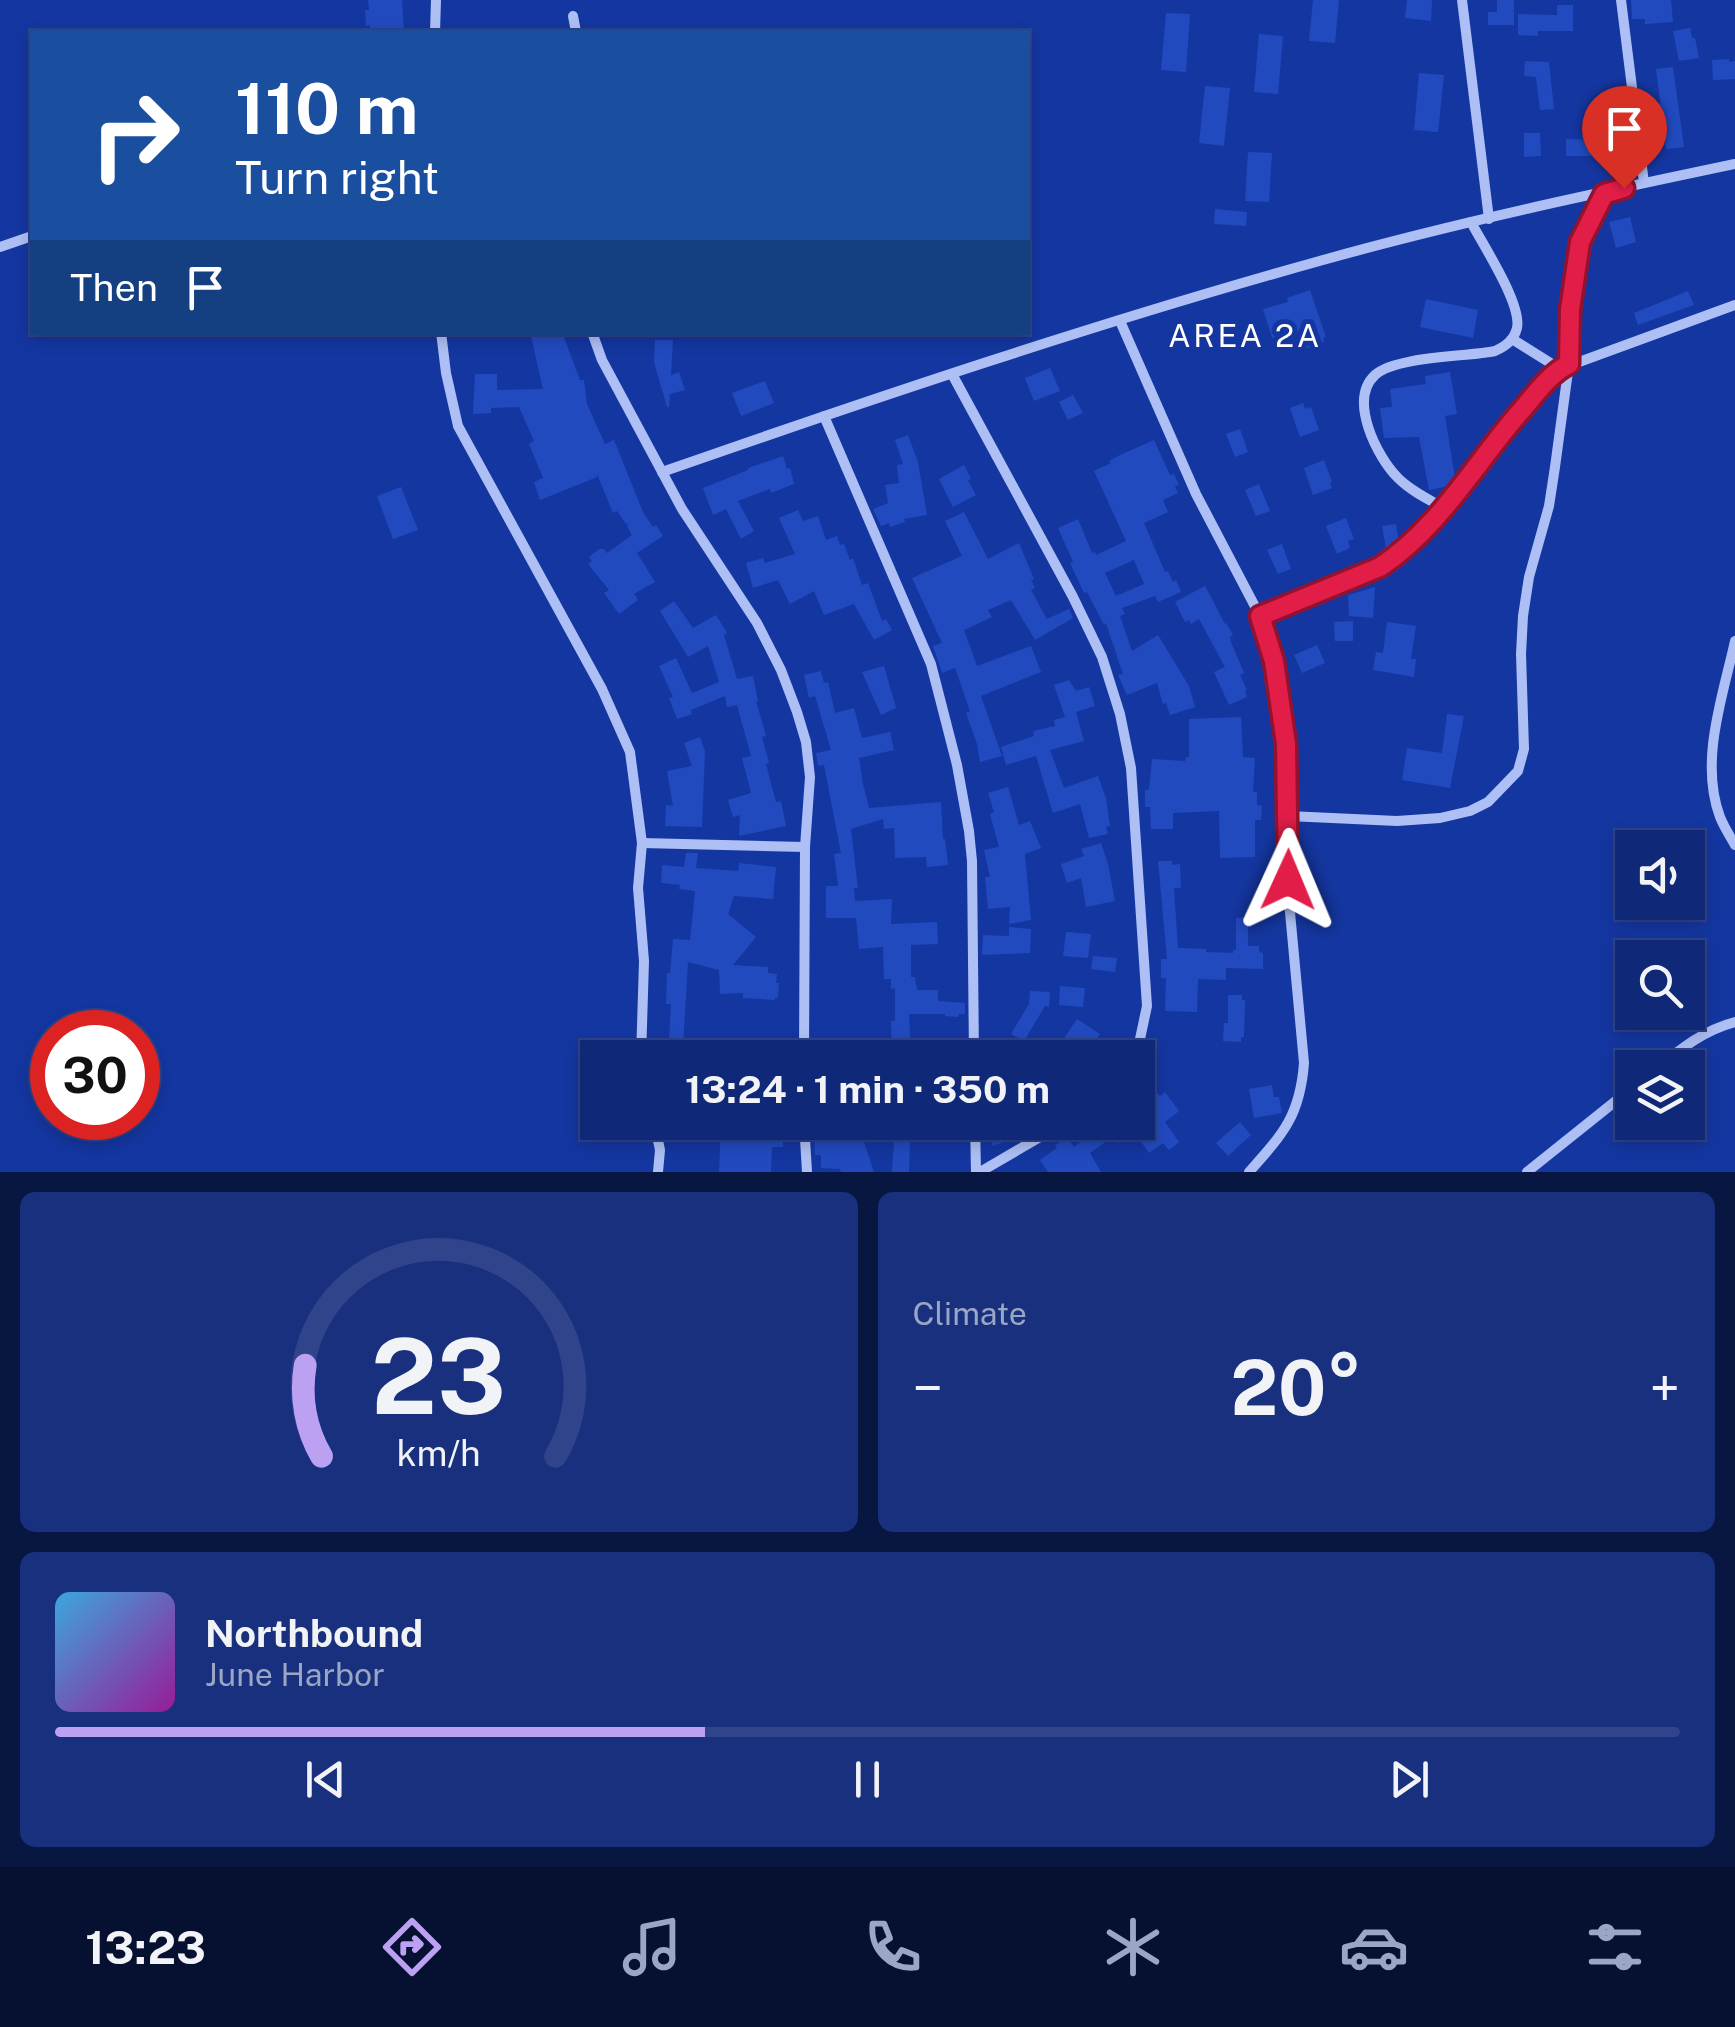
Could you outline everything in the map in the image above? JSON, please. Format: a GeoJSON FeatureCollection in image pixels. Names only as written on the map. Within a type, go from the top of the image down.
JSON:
{"type":"FeatureCollection","features":[{"type":"Feature","properties":{"kind":"street"},"geometry":{"type":"LineString","coordinates":[[435,30],[436,0]]}},
{"type":"Feature","properties":{"kind":"street"},"geometry":{"type":"LineString","coordinates":[[1462,0],[1489,219]]}},
{"type":"Feature","properties":{"kind":"street"},"geometry":{"type":"LineString","coordinates":[[1621,0],[1644,183]]}},
{"type":"Feature","properties":{"kind":"street"},"geometry":{"type":"LineString","coordinates":[[574,16],[576,30]]}},
{"type":"Feature","properties":{"kind":"street"},"geometry":{"type":"LineString","coordinates":[[662,472],[952,374],[1321,260],[1471,222],[1735,164]]}},
{"type":"Feature","properties":{"kind":"street"},"geometry":{"type":"LineString","coordinates":[[1288,816],[1397,821],[1440,818],[1488,802],[1518,772],[1524,749],[1523,616],[1549,506],[1580,242],[1604,194]]}},
{"type":"Feature","properties":{"kind":"street"},"geometry":{"type":"LineString","coordinates":[[1444,508],[1416,492],[1391,470],[1367,425],[1364,400],[1375,375],[1389,367],[1496,352],[1512,339],[1517,316],[1512,300],[1471,222]]}},
{"type":"Feature","properties":{"kind":"street"},"geometry":{"type":"LineString","coordinates":[[0,247],[30,237]]}},
{"type":"Feature","properties":{"kind":"street"},"geometry":{"type":"LineString","coordinates":[[1260,616],[1396,557],[1468,480],[1548,378],[1564,366],[1735,305]]}},
{"type":"Feature","properties":{"kind":"street"},"geometry":{"type":"LineString","coordinates":[[1120,320],[1222,549],[1260,616],[1282,703],[1288,880],[1304,1063],[1302,1092],[1281,1136],[1249,1172]]}},
{"type":"Feature","properties":{"kind":"street"},"geometry":{"type":"LineString","coordinates":[[441,335],[458,426],[602,689],[630,752],[642,843],[638,888],[644,961],[642,1040]]}},
{"type":"Feature","properties":{"kind":"street"},"geometry":{"type":"LineString","coordinates":[[593,335],[602,360],[682,509],[757,622],[786,684],[806,742],[810,777],[805,846],[804,1040]]}},
{"type":"Feature","properties":{"kind":"street"},"geometry":{"type":"LineString","coordinates":[[1512,339],[1564,366]]}},
{"type":"Feature","properties":{"kind":"street"},"geometry":{"type":"LineString","coordinates":[[952,374],[1102,656],[1120,714],[1130,768],[1146,1006],[1139,1040]]}},
{"type":"Feature","properties":{"kind":"street"},"geometry":{"type":"LineString","coordinates":[[824,416],[931,664],[948,723],[972,861],[974,1040]]}},
{"type":"Feature","properties":{"kind":"street"},"geometry":{"type":"LineString","coordinates":[[1735,641],[1714,744],[1713,783],[1720,817],[1735,845]]}},
{"type":"Feature","properties":{"kind":"street"},"geometry":{"type":"LineString","coordinates":[[642,843],[805,846]]}},
{"type":"Feature","properties":{"kind":"street"},"geometry":{"type":"LineString","coordinates":[[1680,1050],[1716,1027],[1735,1022]]}},
{"type":"Feature","properties":{"kind":"street"},"geometry":{"type":"LineString","coordinates":[[1527,1172],[1615,1102]]}},
{"type":"Feature","properties":{"kind":"street"},"geometry":{"type":"LineString","coordinates":[[658,1140],[658,1172]]}},
{"type":"Feature","properties":{"kind":"street"},"geometry":{"type":"LineString","coordinates":[[805,1140],[807,1172]]}},
{"type":"Feature","properties":{"kind":"street"},"geometry":{"type":"LineString","coordinates":[[977,1140],[978,1172],[1034,1140]]}},
{"type":"Feature","properties":{"kind":"building"},"geometry":{"type":"Polygon","coordinates":[[[368,0],[402,0],[404,30],[370,30],[365,10],[369,10],[368,0]]]}},
{"type":"Feature","properties":{"kind":"building"},"geometry":{"type":"Polygon","coordinates":[[[1313,0],[1339,0],[1335,43],[1309,41],[1313,0]]]}},
{"type":"Feature","properties":{"kind":"building"},"geometry":{"type":"Polygon","coordinates":[[[1407,0],[1432,0],[1431,21],[1405,18],[1407,0]]]}},
{"type":"Feature","properties":{"kind":"building"},"geometry":{"type":"Polygon","coordinates":[[[1497,0],[1514,0],[1514,25],[1488,25],[1488,12],[1497,12],[1497,0]]]}},
{"type":"Feature","properties":{"kind":"building"},"geometry":{"type":"Polygon","coordinates":[[[1631,0],[1671,0],[1673,22],[1645,24],[1645,19],[1632,19],[1631,0]]]}},
{"type":"Feature","properties":{"kind":"building"},"geometry":{"type":"Polygon","coordinates":[[[1557,5],[1573,5],[1573,31],[1518,35],[1518,14],[1557,15],[1557,5]]]}},
{"type":"Feature","properties":{"kind":"building"},"geometry":{"type":"Polygon","coordinates":[[[1166,13],[1190,14],[1186,72],[1161,70],[1166,13]]]}},
{"type":"Feature","properties":{"kind":"building"},"geometry":{"type":"Polygon","coordinates":[[[1690,28],[1699,58],[1679,61],[1673,31],[1690,28]]]}},
{"type":"Feature","properties":{"kind":"building"},"geometry":{"type":"Polygon","coordinates":[[[1259,34],[1283,36],[1278,94],[1254,92],[1259,34]]]}},
{"type":"Feature","properties":{"kind":"building"},"geometry":{"type":"Polygon","coordinates":[[[1712,60],[1735,61],[1735,79],[1713,80],[1712,60]]]}},
{"type":"Feature","properties":{"kind":"building"},"geometry":{"type":"Polygon","coordinates":[[[1525,61],[1549,62],[1554,109],[1540,110],[1536,77],[1524,76],[1525,61]]]}},
{"type":"Feature","properties":{"kind":"building"},"geometry":{"type":"Polygon","coordinates":[[[1673,67],[1684,147],[1666,149],[1656,69],[1673,67]]]}},
{"type":"Feature","properties":{"kind":"building"},"geometry":{"type":"Polygon","coordinates":[[[1419,73],[1444,75],[1438,132],[1414,130],[1419,73]]]}},
{"type":"Feature","properties":{"kind":"building"},"geometry":{"type":"Polygon","coordinates":[[[1205,86],[1230,88],[1224,146],[1199,143],[1205,86]]]}},
{"type":"Feature","properties":{"kind":"building"},"geometry":{"type":"Polygon","coordinates":[[[1524,133],[1540,133],[1541,156],[1524,157],[1524,133]]]}},
{"type":"Feature","properties":{"kind":"building"},"geometry":{"type":"Polygon","coordinates":[[[1566,139],[1607,140],[1608,156],[1566,156],[1566,139]]]}},
{"type":"Feature","properties":{"kind":"building"},"geometry":{"type":"Polygon","coordinates":[[[1248,152],[1272,153],[1269,202],[1245,201],[1248,152]]]}},
{"type":"Feature","properties":{"kind":"building"},"geometry":{"type":"Polygon","coordinates":[[[1215,209],[1247,212],[1246,226],[1214,224],[1215,209]]]}},
{"type":"Feature","properties":{"kind":"building"},"geometry":{"type":"Polygon","coordinates":[[[1630,217],[1636,242],[1616,248],[1609,222],[1630,217]]]}},
{"type":"Feature","properties":{"kind":"building"},"geometry":{"type":"Polygon","coordinates":[[[1310,290],[1326,337],[1324,342],[1304,349],[1298,331],[1272,338],[1263,309],[1310,290]]]}},
{"type":"Feature","properties":{"kind":"building"},"geometry":{"type":"Polygon","coordinates":[[[1688,291],[1694,305],[1638,325],[1634,313],[1688,291]]]}},
{"type":"Feature","properties":{"kind":"building"},"geometry":{"type":"Polygon","coordinates":[[[1426,299],[1478,310],[1473,338],[1420,327],[1426,299]]]}},
{"type":"Feature","properties":{"kind":"building"},"geometry":{"type":"Polygon","coordinates":[[[531,335],[563,335],[580,380],[584,380],[587,404],[605,444],[614,440],[643,512],[663,536],[637,553],[655,582],[634,594],[638,600],[619,614],[604,593],[609,590],[588,564],[592,561],[589,557],[599,549],[607,553],[632,535],[629,524],[617,511],[613,513],[597,474],[540,500],[534,482],[543,478],[529,444],[534,441],[519,407],[491,408],[491,413],[473,414],[475,374],[497,374],[497,390],[543,389],[531,335]]]}},
{"type":"Feature","properties":{"kind":"building"},"geometry":{"type":"Polygon","coordinates":[[[655,340],[673,340],[671,375],[679,372],[685,390],[670,394],[669,407],[654,362],[655,340]]]}},
{"type":"Feature","properties":{"kind":"building"},"geometry":{"type":"Polygon","coordinates":[[[1050,368],[1060,391],[1034,401],[1025,378],[1050,368]]]}},
{"type":"Feature","properties":{"kind":"building"},"geometry":{"type":"Polygon","coordinates":[[[1450,372],[1457,414],[1445,416],[1455,478],[1449,486],[1429,490],[1419,437],[1384,438],[1380,408],[1392,407],[1390,389],[1426,384],[1425,376],[1450,372]]]}},
{"type":"Feature","properties":{"kind":"building"},"geometry":{"type":"Polygon","coordinates":[[[765,381],[774,403],[741,416],[732,393],[765,381]]]}},
{"type":"Feature","properties":{"kind":"building"},"geometry":{"type":"Polygon","coordinates":[[[1073,395],[1083,413],[1068,420],[1059,402],[1073,395]]]}},
{"type":"Feature","properties":{"kind":"building"},"geometry":{"type":"Polygon","coordinates":[[[1303,403],[1305,409],[1311,407],[1319,430],[1300,437],[1290,408],[1303,403]]]}},
{"type":"Feature","properties":{"kind":"building"},"geometry":{"type":"Polygon","coordinates":[[[1240,429],[1248,452],[1235,457],[1226,434],[1240,429]]]}},
{"type":"Feature","properties":{"kind":"building"},"geometry":{"type":"Polygon","coordinates":[[[908,435],[918,462],[927,515],[904,519],[905,522],[890,527],[889,523],[881,526],[873,509],[888,503],[885,485],[899,483],[897,465],[903,464],[895,440],[908,435]]]}},
{"type":"Feature","properties":{"kind":"building"},"geometry":{"type":"Polygon","coordinates":[[[1154,440],[1170,475],[1174,474],[1179,485],[1175,486],[1178,493],[1163,500],[1168,512],[1144,523],[1165,572],[1173,582],[1176,580],[1181,592],[1158,602],[1155,596],[1122,608],[1125,614],[1120,616],[1132,651],[1158,635],[1189,686],[1195,707],[1170,715],[1157,683],[1127,695],[1118,675],[1123,674],[1106,623],[1087,592],[1084,593],[1058,528],[1078,519],[1096,555],[1126,541],[1094,471],[1154,440]],[[1134,560],[1105,573],[1116,596],[1144,584],[1134,560]]]}},
{"type":"Feature","properties":{"kind":"building"},"geometry":{"type":"Polygon","coordinates":[[[783,456],[794,484],[738,501],[754,531],[741,539],[726,509],[713,515],[703,488],[783,456]]]}},
{"type":"Feature","properties":{"kind":"building"},"geometry":{"type":"Polygon","coordinates":[[[1324,460],[1332,488],[1313,495],[1304,468],[1324,460]]]}},
{"type":"Feature","properties":{"kind":"building"},"geometry":{"type":"Polygon","coordinates":[[[964,465],[976,495],[953,507],[939,479],[964,465]]]}},
{"type":"Feature","properties":{"kind":"building"},"geometry":{"type":"Polygon","coordinates":[[[1259,484],[1270,511],[1256,516],[1245,490],[1259,484]]]}},
{"type":"Feature","properties":{"kind":"building"},"geometry":{"type":"Polygon","coordinates":[[[401,487],[418,530],[393,539],[377,496],[401,487]]]}},
{"type":"Feature","properties":{"kind":"building"},"geometry":{"type":"Polygon","coordinates":[[[798,510],[803,521],[818,516],[826,540],[837,536],[840,545],[844,544],[862,585],[868,583],[882,621],[886,619],[892,630],[874,640],[854,604],[824,615],[814,591],[790,604],[778,580],[753,588],[746,563],[763,558],[765,563],[795,554],[779,518],[798,510]]]}},
{"type":"Feature","properties":{"kind":"building"},"geometry":{"type":"Polygon","coordinates":[[[964,512],[988,559],[1019,543],[1034,579],[1031,580],[1035,588],[1031,590],[1047,619],[1069,609],[1073,618],[1035,640],[1011,600],[988,610],[992,617],[964,630],[977,666],[1031,646],[1041,672],[981,696],[1002,756],[980,762],[966,713],[970,711],[955,668],[942,673],[933,646],[942,643],[912,578],[962,556],[945,521],[964,512]]]}},
{"type":"Feature","properties":{"kind":"building"},"geometry":{"type":"Polygon","coordinates":[[[1346,518],[1354,539],[1348,541],[1350,548],[1337,554],[1326,526],[1346,518]]]}},
{"type":"Feature","properties":{"kind":"building"},"geometry":{"type":"Polygon","coordinates":[[[1396,524],[1399,543],[1386,549],[1382,526],[1396,524]]]}},
{"type":"Feature","properties":{"kind":"building"},"geometry":{"type":"Polygon","coordinates":[[[1282,544],[1291,569],[1278,574],[1267,550],[1282,544]]]}},
{"type":"Feature","properties":{"kind":"building"},"geometry":{"type":"Polygon","coordinates":[[[1205,586],[1233,635],[1231,642],[1244,673],[1240,675],[1247,697],[1229,705],[1214,672],[1225,667],[1199,619],[1191,624],[1189,620],[1185,622],[1175,602],[1205,586]]]}},
{"type":"Feature","properties":{"kind":"building"},"geometry":{"type":"Polygon","coordinates":[[[1375,587],[1373,618],[1349,616],[1348,595],[1375,587]]]}},
{"type":"Feature","properties":{"kind":"building"},"geometry":{"type":"Polygon","coordinates":[[[674,601],[693,628],[716,615],[727,633],[724,635],[737,679],[753,676],[766,736],[762,737],[769,763],[766,764],[786,826],[739,836],[740,815],[733,817],[728,800],[751,793],[742,758],[751,756],[737,705],[727,707],[725,696],[677,719],[669,698],[673,697],[659,666],[676,658],[692,693],[719,682],[708,646],[688,657],[660,611],[674,601]]]}},
{"type":"Feature","properties":{"kind":"building"},"geometry":{"type":"Polygon","coordinates":[[[1353,621],[1353,641],[1335,641],[1334,622],[1353,621]]]}},
{"type":"Feature","properties":{"kind":"building"},"geometry":{"type":"Polygon","coordinates":[[[1387,622],[1416,626],[1411,659],[1416,659],[1414,677],[1373,670],[1376,652],[1383,653],[1387,622]]]}},
{"type":"Feature","properties":{"kind":"building"},"geometry":{"type":"Polygon","coordinates":[[[1317,645],[1325,663],[1302,673],[1294,655],[1317,645]]]}},
{"type":"Feature","properties":{"kind":"building"},"geometry":{"type":"Polygon","coordinates":[[[884,666],[896,708],[881,715],[862,672],[884,666]]]}},
{"type":"Feature","properties":{"kind":"building"},"geometry":{"type":"Polygon","coordinates":[[[821,671],[824,683],[828,682],[835,713],[854,708],[862,738],[890,732],[894,750],[859,758],[869,808],[941,802],[948,865],[927,867],[926,857],[895,858],[894,828],[884,829],[883,819],[851,829],[858,888],[854,888],[855,901],[892,899],[891,924],[937,922],[938,944],[911,945],[911,977],[915,977],[917,990],[938,990],[938,1001],[965,1003],[965,1014],[958,1017],[909,1014],[910,1040],[892,1040],[895,988],[891,989],[891,979],[884,979],[883,947],[859,949],[856,918],[826,918],[826,886],[838,886],[834,854],[841,853],[824,765],[818,766],[816,753],[831,750],[815,696],[809,698],[804,675],[821,671]]]}},
{"type":"Feature","properties":{"kind":"building"},"geometry":{"type":"Polygon","coordinates":[[[1069,680],[1076,691],[1089,687],[1095,706],[1076,712],[1084,741],[1050,750],[1064,788],[1098,776],[1110,826],[1106,827],[1108,834],[1089,838],[1080,804],[1053,813],[1036,756],[1006,765],[1001,747],[1034,736],[1033,731],[1055,726],[1054,720],[1065,717],[1054,685],[1069,680]]]}},
{"type":"Feature","properties":{"kind":"building"},"geometry":{"type":"Polygon","coordinates":[[[1447,714],[1464,716],[1450,788],[1402,780],[1407,748],[1442,753],[1447,714]]]}},
{"type":"Feature","properties":{"kind":"building"},"geometry":{"type":"Polygon","coordinates":[[[1241,717],[1243,757],[1255,758],[1253,792],[1257,792],[1257,805],[1262,806],[1261,820],[1255,820],[1255,857],[1220,858],[1219,811],[1173,813],[1173,829],[1151,829],[1145,790],[1149,790],[1152,759],[1185,761],[1189,757],[1189,719],[1241,717]]]}},
{"type":"Feature","properties":{"kind":"building"},"geometry":{"type":"Polygon","coordinates":[[[700,737],[705,751],[702,827],[665,826],[666,805],[673,806],[667,771],[692,766],[684,743],[700,737]]]}},
{"type":"Feature","properties":{"kind":"building"},"geometry":{"type":"Polygon","coordinates":[[[1008,787],[1019,825],[1030,821],[1041,848],[1025,854],[1031,920],[1009,924],[1010,907],[988,909],[985,877],[990,877],[984,850],[999,847],[988,793],[1008,787]]]}},
{"type":"Feature","properties":{"kind":"building"},"geometry":{"type":"Polygon","coordinates":[[[1101,843],[1115,901],[1086,907],[1081,878],[1067,883],[1061,864],[1084,856],[1081,849],[1101,843]]]}},
{"type":"Feature","properties":{"kind":"building"},"geometry":{"type":"Polygon","coordinates":[[[686,853],[698,853],[696,868],[738,871],[739,863],[776,867],[773,899],[734,896],[728,914],[756,937],[733,965],[768,967],[768,973],[777,974],[778,998],[720,994],[719,970],[688,962],[683,1040],[669,1040],[671,1004],[666,1004],[667,973],[673,939],[690,940],[695,891],[661,883],[662,865],[684,867],[686,853]]]}},
{"type":"Feature","properties":{"kind":"building"},"geometry":{"type":"Polygon","coordinates":[[[1158,861],[1180,864],[1181,888],[1174,888],[1178,948],[1233,953],[1236,918],[1248,917],[1248,946],[1259,946],[1263,953],[1263,969],[1226,968],[1226,980],[1198,979],[1197,1012],[1165,1011],[1166,978],[1161,978],[1161,959],[1167,959],[1158,861]]]}},
{"type":"Feature","properties":{"kind":"building"},"geometry":{"type":"Polygon","coordinates":[[[1009,927],[1031,929],[1030,953],[982,955],[983,935],[1009,936],[1009,927]]]}},
{"type":"Feature","properties":{"kind":"building"},"geometry":{"type":"Polygon","coordinates":[[[1066,932],[1091,934],[1088,958],[1063,956],[1066,932]]]}},
{"type":"Feature","properties":{"kind":"building"},"geometry":{"type":"Polygon","coordinates":[[[1093,956],[1117,958],[1115,972],[1091,969],[1093,956]]]}},
{"type":"Feature","properties":{"kind":"building"},"geometry":{"type":"Polygon","coordinates":[[[1060,986],[1085,988],[1083,1007],[1059,1005],[1060,986]]]}},
{"type":"Feature","properties":{"kind":"building"},"geometry":{"type":"Polygon","coordinates":[[[1030,991],[1050,992],[1049,1007],[1045,1006],[1022,1040],[1011,1034],[1029,1004],[1030,991]]]}},
{"type":"Feature","properties":{"kind":"building"},"geometry":{"type":"Polygon","coordinates":[[[1228,995],[1242,995],[1245,1000],[1241,1042],[1223,1041],[1224,1023],[1228,1023],[1228,995]]]}},
{"type":"Feature","properties":{"kind":"building"},"geometry":{"type":"Polygon","coordinates":[[[1077,1019],[1100,1034],[1096,1040],[1063,1040],[1077,1019]]]}},
{"type":"Feature","properties":{"kind":"building"},"geometry":{"type":"Polygon","coordinates":[[[1272,1085],[1282,1113],[1254,1118],[1249,1089],[1272,1085]]]}},
{"type":"Feature","properties":{"kind":"building"},"geometry":{"type":"Polygon","coordinates":[[[1155,1091],[1160,1096],[1165,1092],[1179,1111],[1165,1122],[1179,1142],[1169,1150],[1163,1143],[1149,1153],[1140,1140],[1155,1140],[1155,1091]]]}},
{"type":"Feature","properties":{"kind":"building"},"geometry":{"type":"Polygon","coordinates":[[[1240,1122],[1251,1135],[1228,1156],[1216,1143],[1240,1122]]]}},
{"type":"Feature","properties":{"kind":"building"},"geometry":{"type":"Polygon","coordinates":[[[720,1140],[783,1140],[783,1147],[772,1147],[771,1172],[719,1172],[720,1140]]]}},
{"type":"Feature","properties":{"kind":"building"},"geometry":{"type":"Polygon","coordinates":[[[814,1140],[863,1140],[874,1172],[821,1168],[821,1155],[815,1155],[814,1140]]]}},
{"type":"Feature","properties":{"kind":"building"},"geometry":{"type":"Polygon","coordinates":[[[1064,1140],[1074,1147],[1084,1140],[1108,1140],[1090,1153],[1101,1172],[1048,1172],[1040,1160],[1064,1140]]]}},
{"type":"Feature","properties":{"kind":"building"},"geometry":{"type":"Polygon","coordinates":[[[894,1141],[910,1142],[909,1172],[892,1172],[894,1141]]]}},
{"type":"Feature","properties":{"kind":"district","name":"AREA 2A"},"geometry":{"type":"Point","coordinates":[1245,336]}},
{"type":"Feature","properties":{"kind":"route"},"geometry":{"type":"LineString","coordinates":[[1288,880],[1282,703],[1260,616],[1396,557],[1458,493],[1548,378],[1569,364],[1570,310],[1580,242],[1604,194],[1624,188]]}}]}
